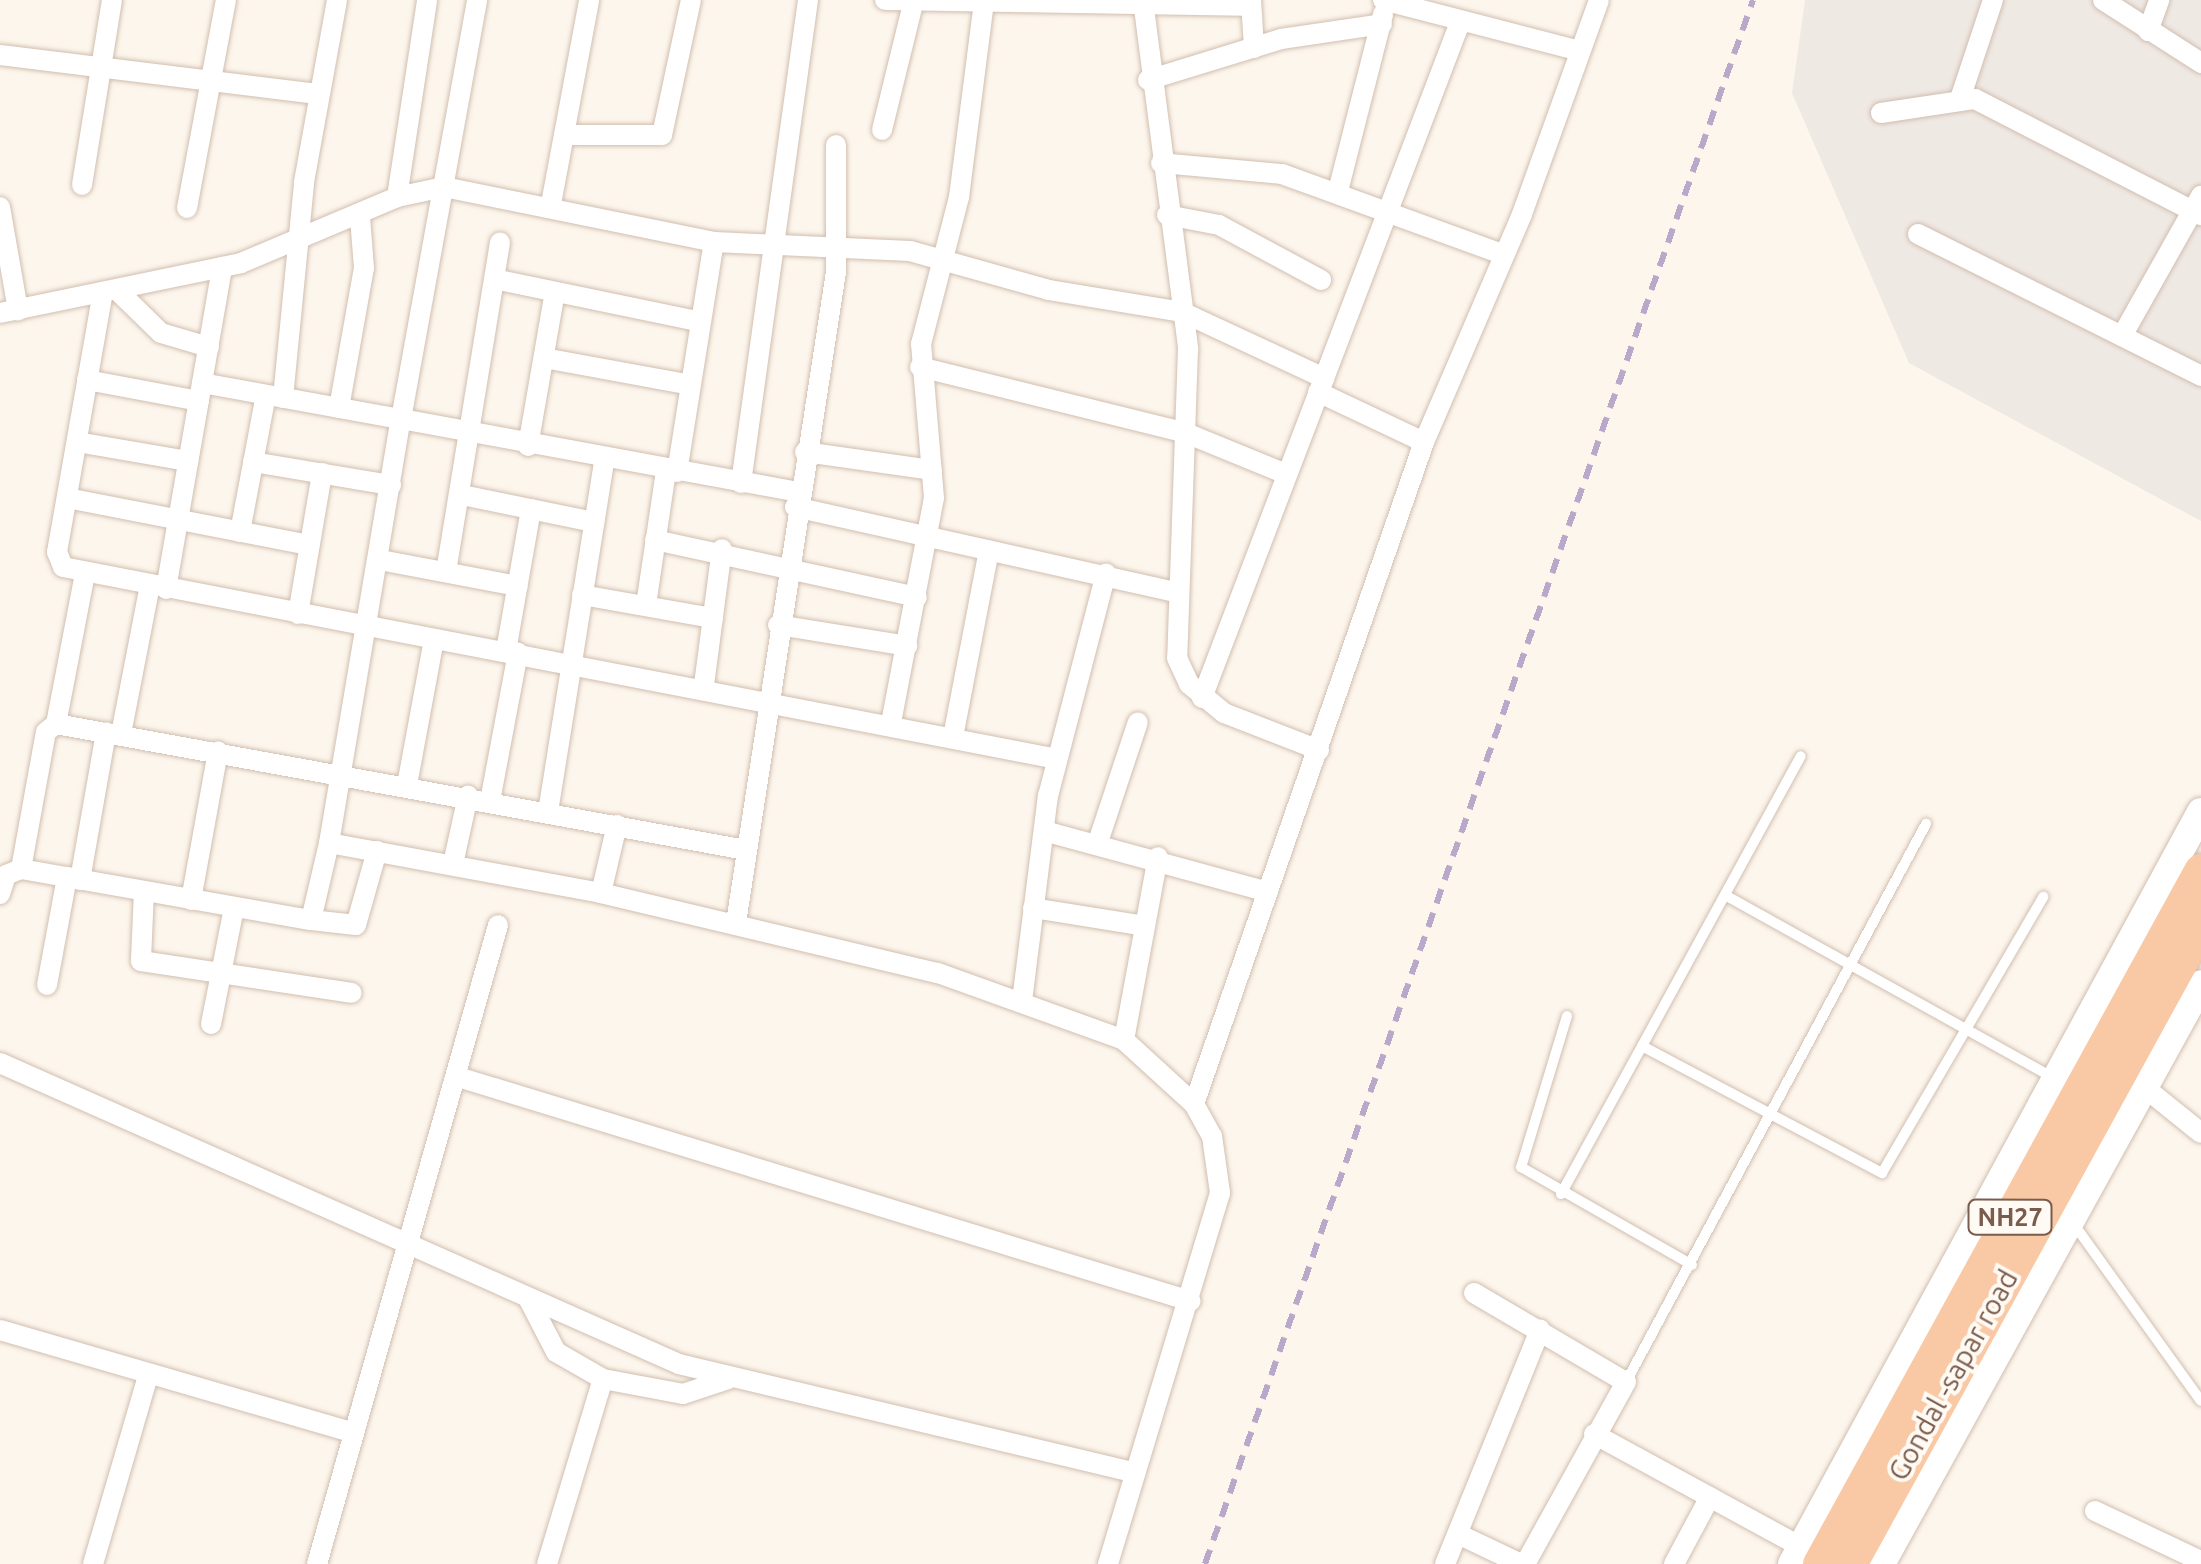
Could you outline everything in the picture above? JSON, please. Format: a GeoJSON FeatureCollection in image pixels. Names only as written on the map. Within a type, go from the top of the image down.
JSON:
{"type":"FeatureCollection","features":[{"type":"Feature","properties":{"kind":"highway","name":"NH27"},"geometry":{"type":"LineString","coordinates":[[1804,1558],[2201,871]]}},
{"type":"Feature","properties":{"kind":"highway","name":"Gondal -sapar road"},"geometry":{"type":"LineString","coordinates":[[1849,1564],[2201,923]]}},
{"type":"Feature","properties":{"kind":"street"},"geometry":{"type":"LineString","coordinates":[[82,185],[112,0]]}},
{"type":"Feature","properties":{"kind":"street"},"geometry":{"type":"LineString","coordinates":[[187,208],[226,0]]}},
{"type":"Feature","properties":{"kind":"street"},"geometry":{"type":"LineString","coordinates":[[240,532],[253,462],[274,396],[318,94],[337,0]]}},
{"type":"Feature","properties":{"kind":"street"},"geometry":{"type":"LineString","coordinates":[[397,197],[427,0]]}},
{"type":"Feature","properties":{"kind":"street"},"geometry":{"type":"LineString","coordinates":[[311,920],[370,628],[401,419],[476,0]]}},
{"type":"Feature","properties":{"kind":"street"},"geometry":{"type":"LineString","coordinates":[[552,204],[589,0]]}},
{"type":"Feature","properties":{"kind":"street"},"geometry":{"type":"LineString","coordinates":[[564,135],[662,134],[691,0]]}},
{"type":"Feature","properties":{"kind":"street"},"geometry":{"type":"LineString","coordinates":[[741,482],[777,248],[781,146],[808,0]]}},
{"type":"Feature","properties":{"kind":"street"},"geometry":{"type":"LineString","coordinates":[[886,0],[1076,2],[1144,8],[1250,3],[1254,48]]}},
{"type":"Feature","properties":{"kind":"street"},"geometry":{"type":"LineString","coordinates":[[891,723],[929,537],[932,470],[920,367],[943,261],[984,0]]}},
{"type":"Feature","properties":{"kind":"street"},"geometry":{"type":"LineString","coordinates":[[1194,1104],[1424,442],[1504,255],[1599,0]]}},
{"type":"Feature","properties":{"kind":"street"},"geometry":{"type":"LineString","coordinates":[[1960,99],[1993,0]]}},
{"type":"Feature","properties":{"kind":"street"},"geometry":{"type":"LineString","coordinates":[[2103,0],[2201,63]]}},
{"type":"Feature","properties":{"kind":"street"},"geometry":{"type":"LineString","coordinates":[[2148,31],[2159,0]]}},
{"type":"Feature","properties":{"kind":"street"},"geometry":{"type":"LineString","coordinates":[[882,130],[914,1]]}},
{"type":"Feature","properties":{"kind":"street"},"geometry":{"type":"LineString","coordinates":[[1338,191],[1382,24],[1383,1],[1459,25],[1580,51]]}},
{"type":"Feature","properties":{"kind":"street"},"geometry":{"type":"LineString","coordinates":[[1144,8],[1148,80],[1182,312],[1186,433],[1174,592],[1177,658],[1202,698],[1319,750]]}},
{"type":"Feature","properties":{"kind":"street"},"geometry":{"type":"LineString","coordinates":[[1148,80],[1254,48],[1382,24]]}},
{"type":"Feature","properties":{"kind":"street"},"geometry":{"type":"LineString","coordinates":[[1202,698],[1321,385],[1394,210],[1459,25]]}},
{"type":"Feature","properties":{"kind":"street"},"geometry":{"type":"LineString","coordinates":[[0,54],[102,61],[318,94]]}},
{"type":"Feature","properties":{"kind":"street"},"geometry":{"type":"LineString","coordinates":[[1881,113],[1960,99],[2198,207],[2122,336]]}},
{"type":"Feature","properties":{"kind":"street"},"geometry":{"type":"LineString","coordinates":[[736,923],[786,565],[837,245],[836,145]]}},
{"type":"Feature","properties":{"kind":"street"},"geometry":{"type":"LineString","coordinates":[[1161,163],[1234,165],[1338,191],[1504,255]]}},
{"type":"Feature","properties":{"kind":"street"},"geometry":{"type":"LineString","coordinates":[[0,207],[9,312],[111,295],[296,246],[397,197],[444,187],[552,204],[714,242],[777,248],[837,245],[943,261],[1182,312],[1424,442]]}},
{"type":"Feature","properties":{"kind":"street"},"geometry":{"type":"LineString","coordinates":[[1167,216],[1219,225],[1321,280]]}},
{"type":"Feature","properties":{"kind":"street"},"geometry":{"type":"LineString","coordinates":[[339,408],[364,268],[360,217]]}},
{"type":"Feature","properties":{"kind":"street"},"geometry":{"type":"LineString","coordinates":[[1918,234],[2201,376]]}},
{"type":"Feature","properties":{"kind":"street"},"geometry":{"type":"LineString","coordinates":[[446,572],[472,433],[500,242]]}},
{"type":"Feature","properties":{"kind":"street"},"geometry":{"type":"LineString","coordinates":[[646,605],[655,540],[691,385],[714,242]]}},
{"type":"Feature","properties":{"kind":"street"},"geometry":{"type":"LineString","coordinates":[[47,985],[113,733],[178,520],[222,267]]}},
{"type":"Feature","properties":{"kind":"street"},"geometry":{"type":"LineString","coordinates":[[494,279],[701,322]]}},
{"type":"Feature","properties":{"kind":"street"},"geometry":{"type":"LineString","coordinates":[[528,446],[555,292]]}},
{"type":"Feature","properties":{"kind":"street"},"geometry":{"type":"LineString","coordinates":[[111,295],[160,333],[208,347]]}},
{"type":"Feature","properties":{"kind":"street"},"geometry":{"type":"LineString","coordinates":[[111,295],[88,380],[57,561],[85,573],[370,628],[767,696],[1057,759]]}},
{"type":"Feature","properties":{"kind":"street"},"geometry":{"type":"LineString","coordinates":[[544,358],[691,385]]}},
{"type":"Feature","properties":{"kind":"street"},"geometry":{"type":"LineString","coordinates":[[920,367],[1186,433],[1286,474]]}},
{"type":"Feature","properties":{"kind":"street"},"geometry":{"type":"LineString","coordinates":[[88,380],[274,396],[472,433],[604,463],[741,482],[929,537],[1174,592]]}},
{"type":"Feature","properties":{"kind":"street"},"geometry":{"type":"LineString","coordinates":[[76,442],[188,461]]}},
{"type":"Feature","properties":{"kind":"street"},"geometry":{"type":"LineString","coordinates":[[805,452],[932,470]]}},
{"type":"Feature","properties":{"kind":"street"},"geometry":{"type":"LineString","coordinates":[[253,462],[391,485]]}},
{"type":"Feature","properties":{"kind":"street"},"geometry":{"type":"LineString","coordinates":[[548,812],[604,463]]}},
{"type":"Feature","properties":{"kind":"street"},"geometry":{"type":"LineString","coordinates":[[298,614],[322,474]]}},
{"type":"Feature","properties":{"kind":"street"},"geometry":{"type":"LineString","coordinates":[[462,494],[594,522]]}},
{"type":"Feature","properties":{"kind":"street"},"geometry":{"type":"LineString","coordinates":[[66,498],[309,545]]}},
{"type":"Feature","properties":{"kind":"street"},"geometry":{"type":"LineString","coordinates":[[453,864],[479,798],[512,652],[518,586],[532,509]]}},
{"type":"Feature","properties":{"kind":"street"},"geometry":{"type":"LineString","coordinates":[[655,540],[722,549],[917,596]]}},
{"type":"Feature","properties":{"kind":"street"},"geometry":{"type":"LineString","coordinates":[[704,685],[722,549]]}},
{"type":"Feature","properties":{"kind":"street"},"geometry":{"type":"LineString","coordinates":[[952,736],[989,550]]}},
{"type":"Feature","properties":{"kind":"street"},"geometry":{"type":"LineString","coordinates":[[380,560],[518,586]]}},
{"type":"Feature","properties":{"kind":"street"},"geometry":{"type":"LineString","coordinates":[[21,869],[46,732],[56,724],[85,573]]}},
{"type":"Feature","properties":{"kind":"street"},"geometry":{"type":"LineString","coordinates":[[1022,1001],[1057,759],[1106,574]]}},
{"type":"Feature","properties":{"kind":"street"},"geometry":{"type":"LineString","coordinates":[[582,595],[713,618]]}},
{"type":"Feature","properties":{"kind":"street"},"geometry":{"type":"LineString","coordinates":[[778,625],[907,646]]}},
{"type":"Feature","properties":{"kind":"street"},"geometry":{"type":"LineString","coordinates":[[407,785],[434,639]]}},
{"type":"Feature","properties":{"kind":"street"},"geometry":{"type":"LineString","coordinates":[[1098,842],[1138,722]]}},
{"type":"Feature","properties":{"kind":"street"},"geometry":{"type":"LineString","coordinates":[[56,724],[342,772],[746,850]]}},
{"type":"Feature","properties":{"kind":"street"},"geometry":{"type":"LineString","coordinates":[[192,900],[218,751]]}},
{"type":"Feature","properties":{"kind":"street"},"geometry":{"type":"LineString","coordinates":[[1594,1434],[1710,1497],[1804,1558],[2201,812]]}},
{"type":"Feature","properties":{"kind":"street"},"geometry":{"type":"LineString","coordinates":[[601,893],[618,825]]}},
{"type":"Feature","properties":{"kind":"street"},"geometry":{"type":"LineString","coordinates":[[1044,831],[1158,856],[1268,892]]}},
{"type":"Feature","properties":{"kind":"street"},"geometry":{"type":"LineString","coordinates":[[329,843],[601,893],[736,923],[1022,1001],[1124,1040],[1194,1104],[1212,1136],[1220,1193],[1108,1564]]}},
{"type":"Feature","properties":{"kind":"street"},"geometry":{"type":"LineString","coordinates":[[0,894],[6,875],[21,869],[234,908],[356,925],[376,851]]}},
{"type":"Feature","properties":{"kind":"street"},"geometry":{"type":"LineString","coordinates":[[1124,1040],[1158,856]]}},
{"type":"Feature","properties":{"kind":"street"},"geometry":{"type":"LineString","coordinates":[[144,892],[141,960],[352,993]]}},
{"type":"Feature","properties":{"kind":"street"},"geometry":{"type":"LineString","coordinates":[[211,1024],[234,908]]}},
{"type":"Feature","properties":{"kind":"street"},"geometry":{"type":"LineString","coordinates":[[1033,908],[1145,926]]}},
{"type":"Feature","properties":{"kind":"street"},"geometry":{"type":"LineString","coordinates":[[317,1564],[351,1432],[413,1247],[498,925]]}},
{"type":"Feature","properties":{"kind":"street"},"geometry":{"type":"LineString","coordinates":[[1881,1564],[2201,984]]}},
{"type":"Feature","properties":{"kind":"street"},"geometry":{"type":"LineString","coordinates":[[0,1063],[528,1298],[728,1378],[1134,1473]]}},
{"type":"Feature","properties":{"kind":"street"},"geometry":{"type":"LineString","coordinates":[[458,1077],[1190,1301]]}},
{"type":"Feature","properties":{"kind":"street"},"geometry":{"type":"LineString","coordinates":[[2144,1087],[2201,1133]]}},
{"type":"Feature","properties":{"kind":"street"},"geometry":{"type":"LineString","coordinates":[[1458,1534],[1523,1564],[1626,1382],[1474,1292]]}},
{"type":"Feature","properties":{"kind":"street"},"geometry":{"type":"LineString","coordinates":[[528,1298],[556,1352],[603,1379],[683,1394],[728,1378]]}},
{"type":"Feature","properties":{"kind":"street"},"geometry":{"type":"LineString","coordinates":[[0,1330],[351,1432]]}},
{"type":"Feature","properties":{"kind":"street"},"geometry":{"type":"LineString","coordinates":[[1445,1564],[1485,1446],[1540,1330]]}},
{"type":"Feature","properties":{"kind":"street"},"geometry":{"type":"LineString","coordinates":[[93,1564],[148,1376]]}},
{"type":"Feature","properties":{"kind":"street"},"geometry":{"type":"LineString","coordinates":[[548,1564],[603,1379]]}},
{"type":"Feature","properties":{"kind":"street"},"geometry":{"type":"LineString","coordinates":[[1674,1564],[1710,1497]]}},
{"type":"Feature","properties":{"kind":"street"},"geometry":{"type":"LineString","coordinates":[[2094,1511],[2201,1561]]}},
{"type":"Feature","properties":{"kind":"lane"},"geometry":{"type":"LineString","coordinates":[[1561,1194],[1801,756]]}},
{"type":"Feature","properties":{"kind":"lane"},"geometry":{"type":"LineString","coordinates":[[1626,1382],[1926,824]]}},
{"type":"Feature","properties":{"kind":"lane"},"geometry":{"type":"LineString","coordinates":[[1724,896],[2056,1080]]}},
{"type":"Feature","properties":{"kind":"lane"},"geometry":{"type":"LineString","coordinates":[[1642,1046],[1770,1117],[1882,1172],[2043,897]]}},
{"type":"Feature","properties":{"kind":"lane"},"geometry":{"type":"LineString","coordinates":[[1567,1016],[1519,1154],[1529,1177],[1692,1265]]}},
{"type":"Feature","properties":{"kind":"lane"},"geometry":{"type":"LineString","coordinates":[[2070,1220],[2201,1400]]}},
{"type":"Feature","properties":{"kind":"shaded area"},"geometry":{"type":"Polygon","coordinates":[[[1805,0],[2201,0],[2201,521],[1909,363],[1792,93],[1805,0]]]}},
{"type":"Feature","properties":{"kind":"railway"},"geometry":{"type":"LineString","coordinates":[[1205,1564],[1753,0]]}}]}
